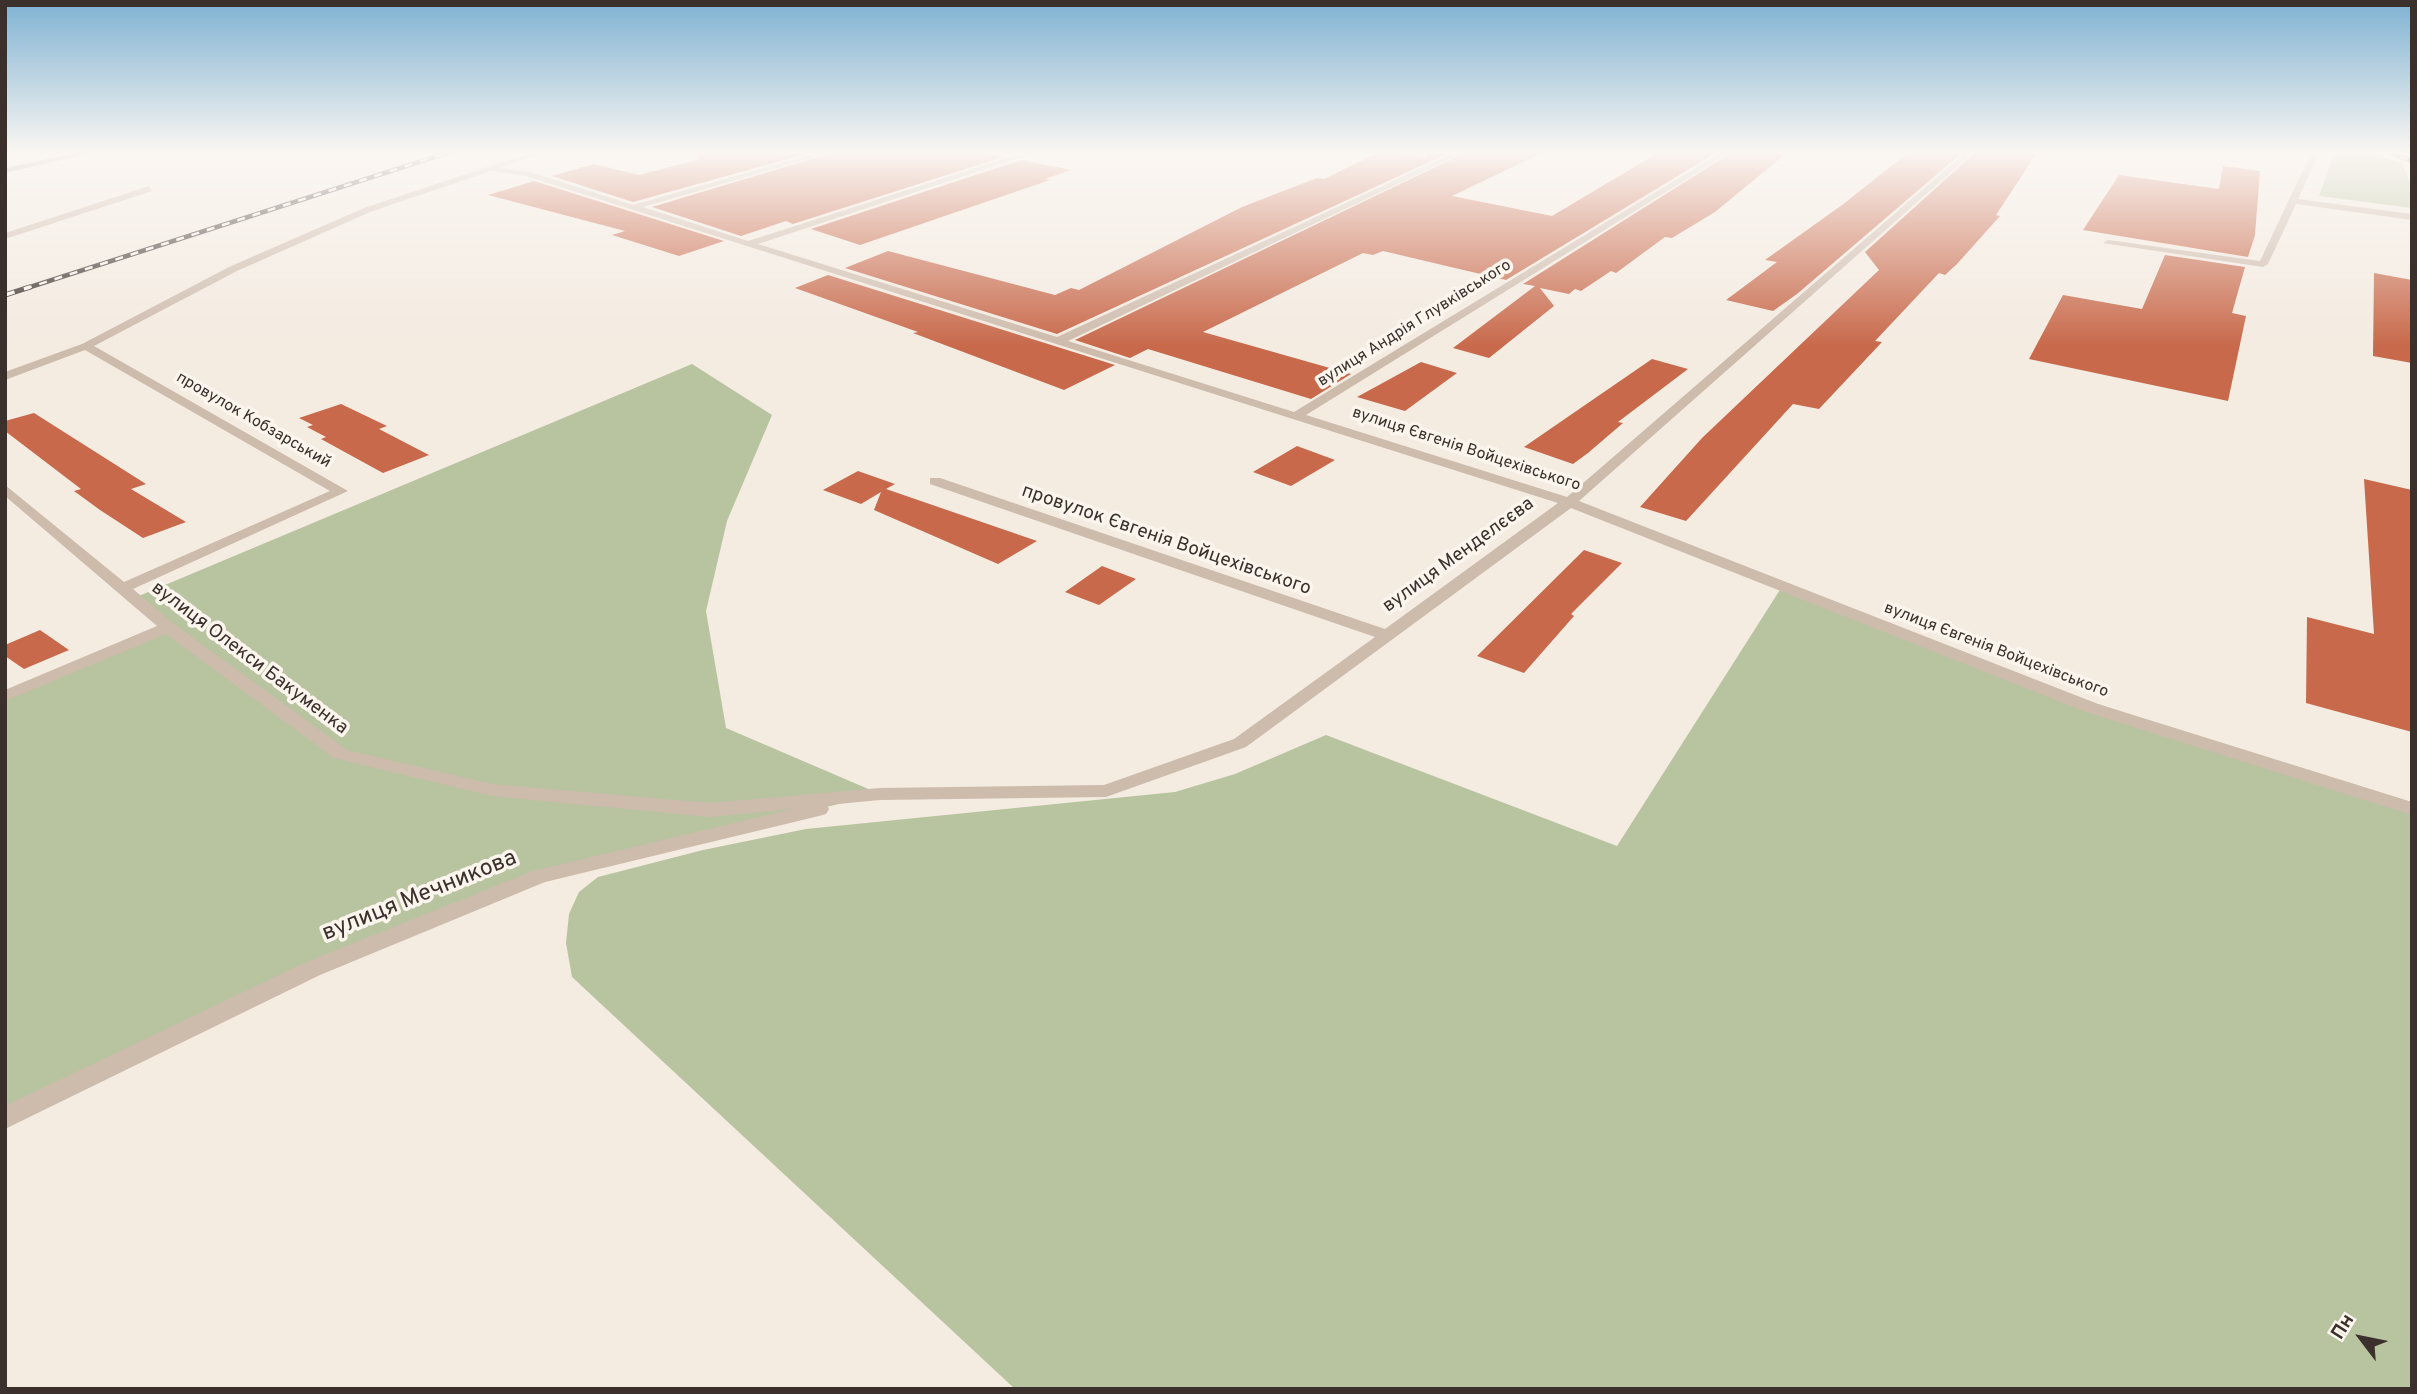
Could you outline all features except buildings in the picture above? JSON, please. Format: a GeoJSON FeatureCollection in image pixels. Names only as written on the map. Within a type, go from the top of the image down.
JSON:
{"type":"FeatureCollection","features":[{"type":"Feature","properties":{"kind":"street"},"geometry":{"type":"LineString","coordinates":[[5,236],[66,216]]}},
{"type":"Feature","properties":{"kind":"street"},"geometry":{"type":"LineString","coordinates":[[5,376],[86,346],[233,269],[353,216]]}},
{"type":"Feature","properties":{"kind":"street","name":"вулиця Євгенія Войцехівського"},"geometry":{"type":"LineString","coordinates":[[658,216],[1299,414],[1569,502],[2092,708],[2412,809]]}},
{"type":"Feature","properties":{"kind":"street"},"geometry":{"type":"LineString","coordinates":[[747,244],[833,216]]}},
{"type":"Feature","properties":{"kind":"street"},"geometry":{"type":"LineString","coordinates":[[1059,340],[1323,216]]}},
{"type":"Feature","properties":{"kind":"street","name":"вулиця Андрія Глувківського"},"geometry":{"type":"LineString","coordinates":[[1299,414],[1621,216]]}},
{"type":"Feature","properties":{"kind":"street","name":"вулиця Менделєєва"},"geometry":{"type":"LineString","coordinates":[[880,794],[1106,791],[1240,743],[1569,502],[1896,216]]}},
{"type":"Feature","properties":{"kind":"street"},"geometry":{"type":"LineString","coordinates":[[2108,243],[2263,264],[2286,216]]}},
{"type":"Feature","properties":{"kind":"street","name":"провулок Кобзарський"},"geometry":{"type":"LineString","coordinates":[[86,346],[341,491],[122,589]]}},
{"type":"Feature","properties":{"kind":"street","name":"провулок Євгенія Войцехівського"},"geometry":{"type":"LineString","coordinates":[[935,481],[1386,635]]}},
{"type":"Feature","properties":{"kind":"street","name":"вулиця Олекси Бакуменка"},"geometry":{"type":"LineString","coordinates":[[6,490],[168,627],[341,754],[492,790],[710,810],[880,794]]}},
{"type":"Feature","properties":{"kind":"street"},"geometry":{"type":"LineString","coordinates":[[5,696],[168,627]]}},
{"type":"Feature","properties":{"kind":"street","name":"вулиця Мечникова"},"geometry":{"type":"LineString","coordinates":[[5,1118],[312,969],[540,876],[880,794]]}},
{"type":"Feature","properties":{"kind":"green space"},"geometry":{"type":"Polygon","coordinates":[[[692,364],[772,415],[727,521],[706,611],[726,728],[880,794],[540,876],[312,969],[5,1118],[5,696],[167,627],[134,598],[692,364]]]}},
{"type":"Feature","properties":{"kind":"green space"},"geometry":{"type":"Polygon","coordinates":[[[1783,585],[1957,657],[2412,809],[2412,1389],[1015,1389],[572,977],[566,943],[569,914],[579,892],[598,877],[703,850],[806,829],[1175,792],[1235,774],[1326,735],[1617,846],[1783,585]]]}},
{"type":"Feature","properties":{"kind":"railway"},"geometry":{"type":"LineString","coordinates":[[24,289],[251,216]]}},
{"type":"Feature","properties":{"kind":"railway"},"geometry":{"type":"LineString","coordinates":[[5,295],[30,287]]}}]}
